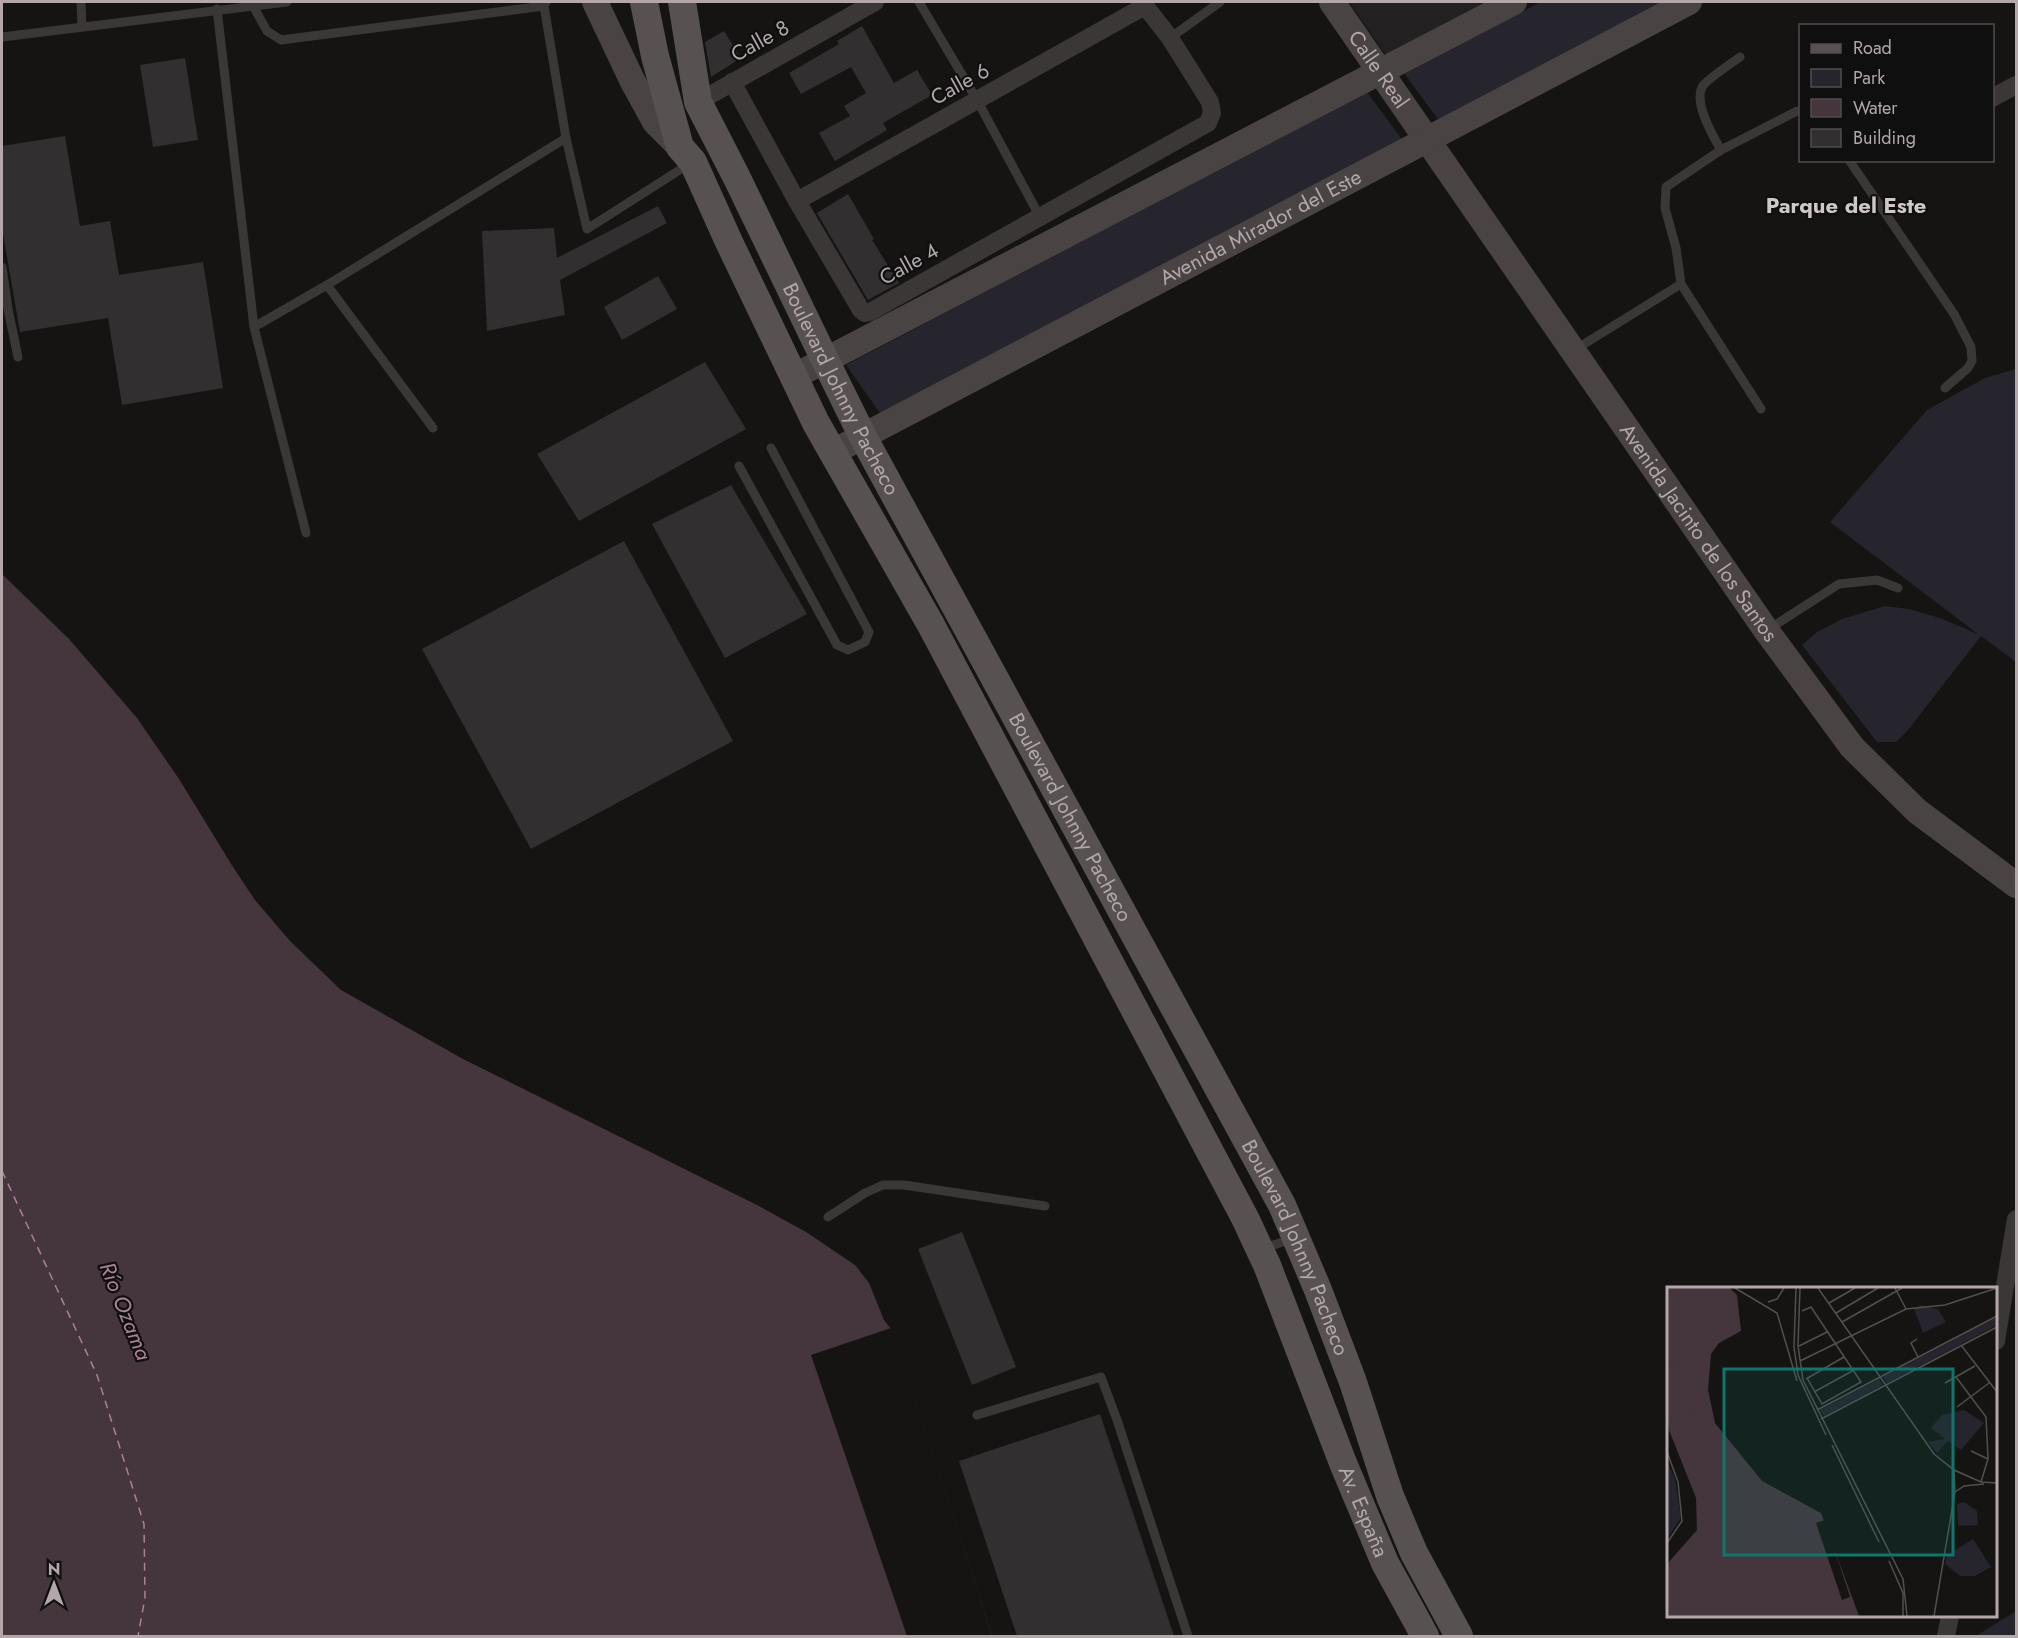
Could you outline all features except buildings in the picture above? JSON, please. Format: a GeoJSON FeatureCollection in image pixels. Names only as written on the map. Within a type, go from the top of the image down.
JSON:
{"type":"FeatureCollection","features":[{"type":"Feature","properties":{"kind":"main road","name":"Boulevard Johnny Pacheco"},"geometry":{"type":"LineString","coordinates":[[644,2],[655,56],[686,155],[816,423],[931,625],[1245,1218],[1287,1316],[1312,1383]]}},
{"type":"Feature","properties":{"kind":"main road","name":"Boulevard Johnny Pacheco"},"geometry":{"type":"LineString","coordinates":[[682,2],[698,102],[863,437],[1260,1162],[1296,1237],[1353,1382],[1394,1505],[1414,1553],[1459,1636]]}},
{"type":"Feature","properties":{"kind":"main road","name":"Av. España"},"geometry":{"type":"LineString","coordinates":[[1312,1383],[1385,1563],[1425,1636]]}},
{"type":"Feature","properties":{"kind":"street"},"geometry":{"type":"LineString","coordinates":[[595,2],[632,80],[656,122],[686,155]]}},
{"type":"Feature","properties":{"kind":"street","name":"Calle 8"},"geometry":{"type":"LineString","coordinates":[[698,102],[875,2]]}},
{"type":"Feature","properties":{"kind":"street","name":"Calle Real"},"geometry":{"type":"LineString","coordinates":[[1332,2],[1426,139]]}},
{"type":"Feature","properties":{"kind":"street"},"geometry":{"type":"LineString","coordinates":[[795,376],[1514,2]]}},
{"type":"Feature","properties":{"kind":"street","name":"Avenida Mirador del Este"},"geometry":{"type":"LineString","coordinates":[[833,452],[1689,2]]}},
{"type":"Feature","properties":{"kind":"street"},"geometry":{"type":"LineString","coordinates":[[1144,4],[1170,38]]}},
{"type":"Feature","properties":{"kind":"street","name":"Calle 6"},"geometry":{"type":"LineString","coordinates":[[797,201],[1144,4]]}},
{"type":"Feature","properties":{"kind":"street","name":"Calle 4"},"geometry":{"type":"LineString","coordinates":[[732,82],[797,201],[861,310],[865,313],[1208,123],[1212,113],[1210,102],[1170,38]]}},
{"type":"Feature","properties":{"kind":"street"},"geometry":{"type":"LineString","coordinates":[[1994,97],[2016,86]]}},
{"type":"Feature","properties":{"kind":"street","name":"Avenida Jacinto de los Santos"},"geometry":{"type":"LineString","coordinates":[[1426,139],[1767,630],[1852,747],[1917,811],[2016,885]]}},
{"type":"Feature","properties":{"kind":"street"},"geometry":{"type":"LineString","coordinates":[[1997,1329],[2016,1219]]}},
{"type":"Feature","properties":{"kind":"street"},"geometry":{"type":"LineString","coordinates":[[1946,1636],[1950,1617]]}},
{"type":"Feature","properties":{"kind":"lane"},"geometry":{"type":"LineString","coordinates":[[81,2],[82,27]]}},
{"type":"Feature","properties":{"kind":"lane"},"geometry":{"type":"LineString","coordinates":[[2,37],[287,2]]}},
{"type":"Feature","properties":{"kind":"lane"},"geometry":{"type":"LineString","coordinates":[[918,2],[977,100],[1040,217]]}},
{"type":"Feature","properties":{"kind":"lane"},"geometry":{"type":"LineString","coordinates":[[1170,38],[1220,2]]}},
{"type":"Feature","properties":{"kind":"lane"},"geometry":{"type":"LineString","coordinates":[[253,6],[267,31],[281,40],[545,4],[566,138],[587,229],[686,155]]}},
{"type":"Feature","properties":{"kind":"lane"},"geometry":{"type":"LineString","coordinates":[[217,9],[254,327],[306,533]]}},
{"type":"Feature","properties":{"kind":"lane"},"geometry":{"type":"LineString","coordinates":[[1721,150],[1705,117],[1700,100],[1703,86],[1740,57]]}},
{"type":"Feature","properties":{"kind":"lane"},"geometry":{"type":"LineString","coordinates":[[1761,409],[1682,284],[1676,248],[1665,208],[1666,187],[1721,150],[1799,111]]}},
{"type":"Feature","properties":{"kind":"lane"},"geometry":{"type":"LineString","coordinates":[[254,327],[327,285],[566,138]]}},
{"type":"Feature","properties":{"kind":"lane"},"geometry":{"type":"LineString","coordinates":[[1850,162],[1954,314],[1971,347],[1972,360],[1968,368],[1945,388]]}},
{"type":"Feature","properties":{"kind":"lane"},"geometry":{"type":"LineString","coordinates":[[2,267],[18,357]]}},
{"type":"Feature","properties":{"kind":"lane"},"geometry":{"type":"LineString","coordinates":[[1574,351],[1682,284]]}},
{"type":"Feature","properties":{"kind":"lane"},"geometry":{"type":"LineString","coordinates":[[327,285],[433,428]]}},
{"type":"Feature","properties":{"kind":"lane"},"geometry":{"type":"LineString","coordinates":[[739,466],[837,645],[848,650],[865,642],[869,632],[771,448]]}},
{"type":"Feature","properties":{"kind":"lane"},"geometry":{"type":"LineString","coordinates":[[1767,630],[1839,584],[1877,580],[1898,588]]}},
{"type":"Feature","properties":{"kind":"lane"},"geometry":{"type":"LineString","coordinates":[[828,1216],[865,1193],[883,1185],[904,1185],[1045,1206]]}},
{"type":"Feature","properties":{"kind":"lane"},"geometry":{"type":"LineString","coordinates":[[1260,1250],[1296,1237]]}},
{"type":"Feature","properties":{"kind":"lane"},"geometry":{"type":"LineString","coordinates":[[977,1415],[1101,1377],[1188,1636]]}},
{"type":"Feature","properties":{"kind":"shaded area"},"geometry":{"type":"Polygon","coordinates":[[[1349,2],[1503,2],[1390,61],[1349,2]]]}},
{"type":"Feature","properties":{"kind":"green space"},"geometry":{"type":"Polygon","coordinates":[[[1541,2],[1672,2],[1443,126],[1404,73],[1541,2]]]}},
{"type":"Feature","properties":{"kind":"green space"},"geometry":{"type":"Polygon","coordinates":[[[1367,92],[1406,145],[882,416],[846,365],[1367,92]]]}},
{"type":"Feature","properties":{"kind":"green space"},"geometry":{"type":"Polygon","coordinates":[[[2016,369],[2016,662],[1981,636],[1908,730],[1896,742],[1877,742],[1802,645],[1817,632],[1842,619],[1885,606],[1909,609],[1940,618],[1978,634],[1830,522],[1927,410],[1985,378],[2016,369]]]}},
{"type":"Feature","properties":{"kind":"green space"},"geometry":{"type":"Polygon","coordinates":[[[2016,1611],[2016,1636],[1976,1636],[2016,1611]]]}},
{"type":"Feature","properties":{"kind":"water","name":"Río Ozama"},"geometry":{"type":"Polygon","coordinates":[[[2,574],[69,639],[137,718],[179,779],[255,900],[290,941],[341,990],[463,1059],[759,1206],[806,1232],[855,1265],[869,1283],[884,1320],[891,1329],[992,1636],[2,1636],[2,574]]]}},
{"type":"Feature","properties":{"kind":"pier"},"geometry":{"type":"Polygon","coordinates":[[[891,1328],[992,1636],[907,1636],[811,1355],[891,1328]]]}},
{"type":"Feature","properties":{"kind":"ferry route"},"geometry":{"type":"LineString","coordinates":[[2,1171],[97,1375],[144,1524],[145,1598],[138,1636]]}},
{"type":"Feature","properties":{"kind":"district","name":"Parque del Este"},"geometry":{"type":"Point","coordinates":[1846,205]}}]}
